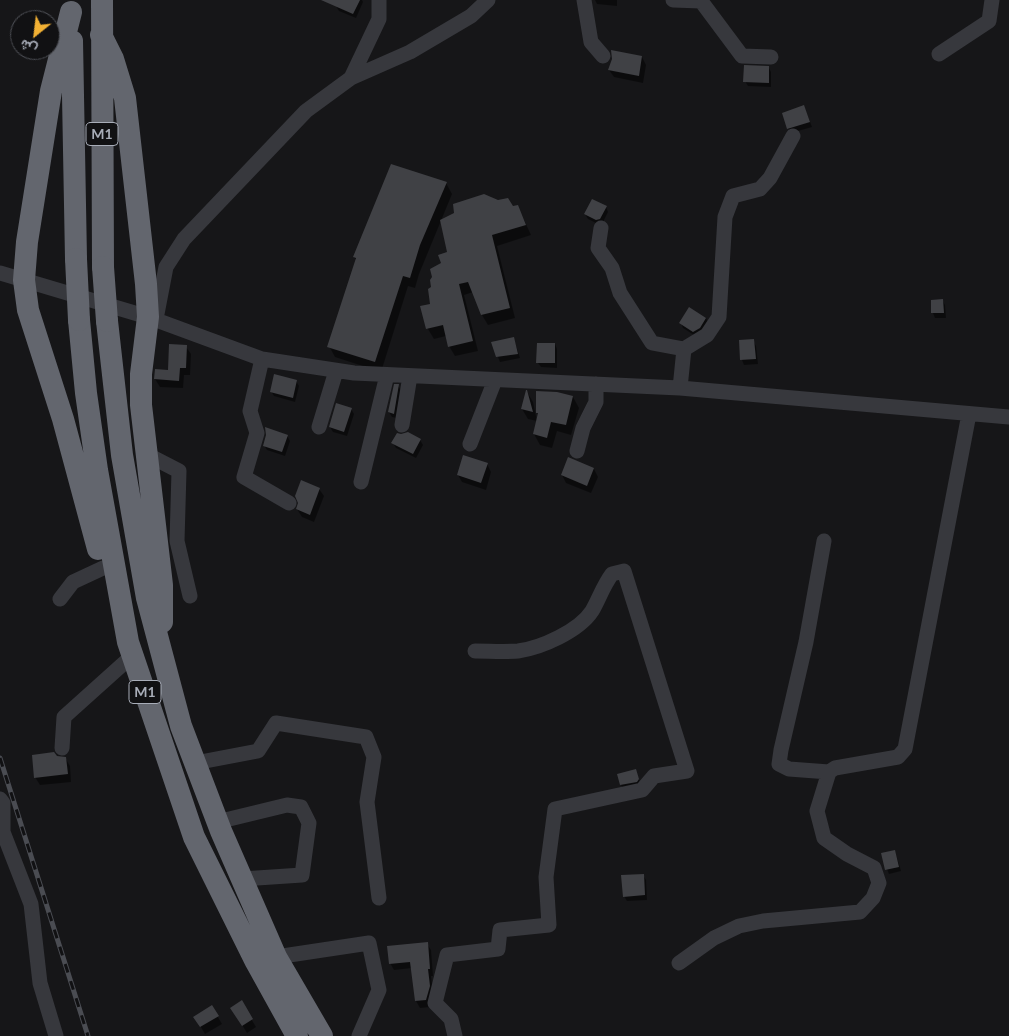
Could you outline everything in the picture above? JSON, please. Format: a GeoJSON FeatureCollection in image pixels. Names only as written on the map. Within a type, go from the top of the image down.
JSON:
{"type":"FeatureCollection","features":[{"type":"Feature","properties":{"kind":"highway","name":"M1"},"geometry":{"type":"LineString","coordinates":[[102,0],[103,267],[107,321],[122,455],[147,598],[181,726],[217,822],[276,956],[322,1036]]}},
{"type":"Feature","properties":{"kind":"highway","name":"M1"},"geometry":{"type":"LineString","coordinates":[[71,6],[79,320],[86,393],[97,470],[130,648],[194,837],[256,962],[297,1036]]}},
{"type":"Feature","properties":{"kind":"highway"},"geometry":{"type":"LineString","coordinates":[[71,6],[51,91],[26,242],[24,280],[28,310],[63,419],[103,568],[130,648]]}},
{"type":"Feature","properties":{"kind":"highway"},"geometry":{"type":"LineString","coordinates":[[101,35],[113,59],[125,98],[146,284],[152,318],[141,389],[163,599],[158,640]]}},
{"type":"Feature","properties":{"kind":"street"},"geometry":{"type":"LineString","coordinates":[[351,78],[379,19],[380,0]]}},
{"type":"Feature","properties":{"kind":"street"},"geometry":{"type":"LineString","coordinates":[[152,318],[166,267],[184,238],[306,111],[351,78],[410,52],[471,16],[488,0]]}},
{"type":"Feature","properties":{"kind":"street"},"geometry":{"type":"LineString","coordinates":[[584,0],[591,42],[603,56]]}},
{"type":"Feature","properties":{"kind":"street"},"geometry":{"type":"LineString","coordinates":[[673,0],[701,1],[742,56],[771,57]]}},
{"type":"Feature","properties":{"kind":"street"},"geometry":{"type":"LineString","coordinates":[[939,54],[989,21],[992,0]]}},
{"type":"Feature","properties":{"kind":"street"},"geometry":{"type":"LineString","coordinates":[[601,228],[598,248],[612,268],[620,293],[652,343],[684,349],[706,335],[718,317],[725,217],[733,196],[760,189],[770,178],[793,136]]}},
{"type":"Feature","properties":{"kind":"street"},"geometry":{"type":"LineString","coordinates":[[0,273],[152,318],[262,359],[354,373],[680,388],[1009,417]]}},
{"type":"Feature","properties":{"kind":"street"},"geometry":{"type":"LineString","coordinates":[[680,388],[684,349]]}},
{"type":"Feature","properties":{"kind":"street"},"geometry":{"type":"LineString","coordinates":[[262,359],[250,410],[257,433],[244,477],[290,502]]}},
{"type":"Feature","properties":{"kind":"street"},"geometry":{"type":"LineString","coordinates":[[319,427],[336,370]]}},
{"type":"Feature","properties":{"kind":"street"},"geometry":{"type":"LineString","coordinates":[[361,482],[387,375]]}},
{"type":"Feature","properties":{"kind":"street"},"geometry":{"type":"LineString","coordinates":[[402,425],[410,376]]}},
{"type":"Feature","properties":{"kind":"street"},"geometry":{"type":"LineString","coordinates":[[470,444],[496,380]]}},
{"type":"Feature","properties":{"kind":"street"},"geometry":{"type":"LineString","coordinates":[[577,451],[583,428],[596,402],[596,384]]}},
{"type":"Feature","properties":{"kind":"street"},"geometry":{"type":"LineString","coordinates":[[824,542],[806,642],[779,764],[790,769],[829,772],[835,768],[898,757],[905,749],[969,414]]}},
{"type":"Feature","properties":{"kind":"street"},"geometry":{"type":"LineString","coordinates":[[148,455],[179,471],[177,541],[190,596]]}},
{"type":"Feature","properties":{"kind":"street"},"geometry":{"type":"LineString","coordinates":[[60,599],[73,582],[103,568]]}},
{"type":"Feature","properties":{"kind":"street"},"geometry":{"type":"LineString","coordinates":[[454,1036],[451,1018],[435,1003],[447,955],[498,949],[500,930],[549,925],[546,877],[555,809],[642,790],[654,776],[688,771],[624,571],[612,574],[604,585],[591,612],[574,630],[552,641],[520,650],[475,651]]}},
{"type":"Feature","properties":{"kind":"street"},"geometry":{"type":"LineString","coordinates":[[62,748],[64,717],[130,648]]}},
{"type":"Feature","properties":{"kind":"street"},"geometry":{"type":"LineString","coordinates":[[195,763],[258,751],[276,723],[366,737],[374,757],[367,802],[379,898]]}},
{"type":"Feature","properties":{"kind":"street"},"geometry":{"type":"LineString","coordinates":[[679,963],[714,938],[738,926],[763,921],[860,912],[873,898],[879,883],[874,868],[847,854],[824,838],[816,811],[829,772]]}},
{"type":"Feature","properties":{"kind":"street"},"geometry":{"type":"LineString","coordinates":[[0,799],[3,803],[3,832],[31,904],[40,983],[56,1036]]}},
{"type":"Feature","properties":{"kind":"street"},"geometry":{"type":"LineString","coordinates":[[217,822],[287,805],[300,807],[309,823],[302,875],[242,879]]}},
{"type":"Feature","properties":{"kind":"street"},"geometry":{"type":"LineString","coordinates":[[276,956],[369,943],[379,990],[359,1036]]}},
{"type":"Feature","properties":{"kind":"building"},"geometry":{"type":"Polygon","coordinates":[[[321,0],[360,0],[353,14],[321,0]]]}},
{"type":"Feature","properties":{"kind":"building"},"geometry":{"type":"Polygon","coordinates":[[[611,50],[642,56],[639,76],[608,70],[612,59],[611,50]]]}},
{"type":"Feature","properties":{"kind":"building"},"geometry":{"type":"Polygon","coordinates":[[[744,65],[769,66],[769,83],[743,82],[744,65]]]}},
{"type":"Feature","properties":{"kind":"building"},"geometry":{"type":"Polygon","coordinates":[[[804,105],[810,122],[787,129],[782,113],[804,105]]]}},
{"type":"Feature","properties":{"kind":"building"},"geometry":{"type":"Polygon","coordinates":[[[391,164],[447,182],[420,245],[410,278],[403,276],[375,362],[327,347],[356,258],[353,257],[391,164]]]}},
{"type":"Feature","properties":{"kind":"building"},"geometry":{"type":"Polygon","coordinates":[[[484,194],[498,200],[508,198],[513,206],[518,205],[526,225],[492,235],[510,308],[481,315],[468,282],[459,284],[473,341],[448,347],[443,325],[426,329],[420,306],[430,304],[428,289],[431,287],[430,280],[432,277],[430,269],[441,263],[438,255],[447,252],[440,220],[454,213],[453,204],[484,194]]]}},
{"type":"Feature","properties":{"kind":"building"},"geometry":{"type":"Polygon","coordinates":[[[592,199],[607,206],[600,219],[596,220],[584,214],[592,199]]]}},
{"type":"Feature","properties":{"kind":"building"},"geometry":{"type":"Polygon","coordinates":[[[943,299],[944,313],[931,313],[931,300],[943,299]]]}},
{"type":"Feature","properties":{"kind":"building"},"geometry":{"type":"Polygon","coordinates":[[[689,307],[706,318],[700,328],[693,332],[679,323],[689,307]]]}},
{"type":"Feature","properties":{"kind":"building"},"geometry":{"type":"Polygon","coordinates":[[[514,337],[518,354],[496,357],[491,342],[514,337]]]}},
{"type":"Feature","properties":{"kind":"building"},"geometry":{"type":"Polygon","coordinates":[[[754,339],[756,359],[740,360],[739,340],[754,339]]]}},
{"type":"Feature","properties":{"kind":"building"},"geometry":{"type":"Polygon","coordinates":[[[537,343],[555,343],[555,363],[536,363],[537,343]]]}},
{"type":"Feature","properties":{"kind":"building"},"geometry":{"type":"Polygon","coordinates":[[[169,344],[187,345],[186,368],[180,368],[179,381],[154,379],[155,369],[168,370],[169,344]]]}},
{"type":"Feature","properties":{"kind":"building"},"geometry":{"type":"Polygon","coordinates":[[[274,374],[297,380],[293,398],[270,392],[274,374]]]}},
{"type":"Feature","properties":{"kind":"building"},"geometry":{"type":"Polygon","coordinates":[[[394,384],[399,384],[394,414],[388,412],[394,384]]]}},
{"type":"Feature","properties":{"kind":"building"},"geometry":{"type":"Polygon","coordinates":[[[527,390],[533,412],[521,409],[527,390]]]}},
{"type":"Feature","properties":{"kind":"building"},"geometry":{"type":"Polygon","coordinates":[[[536,391],[557,392],[573,396],[566,425],[551,422],[547,438],[533,434],[538,413],[536,413],[536,391]]]}},
{"type":"Feature","properties":{"kind":"building"},"geometry":{"type":"Polygon","coordinates":[[[336,403],[352,408],[344,432],[329,427],[336,403]]]}},
{"type":"Feature","properties":{"kind":"building"},"geometry":{"type":"Polygon","coordinates":[[[265,427],[288,435],[282,452],[263,446],[266,435],[265,427]]]}},
{"type":"Feature","properties":{"kind":"building"},"geometry":{"type":"Polygon","coordinates":[[[408,432],[421,439],[413,454],[391,443],[397,433],[408,432]]]}},
{"type":"Feature","properties":{"kind":"building"},"geometry":{"type":"Polygon","coordinates":[[[463,455],[488,463],[481,483],[457,475],[463,455]]]}},
{"type":"Feature","properties":{"kind":"building"},"geometry":{"type":"Polygon","coordinates":[[[568,457],[594,468],[587,486],[561,475],[568,457]]]}},
{"type":"Feature","properties":{"kind":"building"},"geometry":{"type":"Polygon","coordinates":[[[301,480],[320,488],[310,515],[296,509],[298,503],[295,496],[301,480]]]}},
{"type":"Feature","properties":{"kind":"building"},"geometry":{"type":"Polygon","coordinates":[[[54,752],[57,756],[66,757],[68,774],[34,778],[32,755],[54,752]]]}},
{"type":"Feature","properties":{"kind":"building"},"geometry":{"type":"Polygon","coordinates":[[[636,769],[639,779],[637,782],[620,785],[617,774],[636,769]]]}},
{"type":"Feature","properties":{"kind":"building"},"geometry":{"type":"Polygon","coordinates":[[[895,850],[899,867],[885,870],[881,853],[895,850]]]}},
{"type":"Feature","properties":{"kind":"building"},"geometry":{"type":"Polygon","coordinates":[[[644,874],[645,895],[623,897],[621,875],[644,874]]]}},
{"type":"Feature","properties":{"kind":"building"},"geometry":{"type":"Polygon","coordinates":[[[428,942],[430,986],[426,1000],[415,1001],[410,962],[389,964],[387,946],[428,942]]]}},
{"type":"Feature","properties":{"kind":"building"},"geometry":{"type":"Polygon","coordinates":[[[242,1000],[253,1019],[242,1026],[230,1008],[242,1000]]]}},
{"type":"Feature","properties":{"kind":"building"},"geometry":{"type":"Polygon","coordinates":[[[212,1005],[219,1016],[200,1027],[193,1017],[212,1005]]]}},
{"type":"Feature","properties":{"kind":"railway"},"geometry":{"type":"LineString","coordinates":[[0,758],[88,1036]]}}]}
